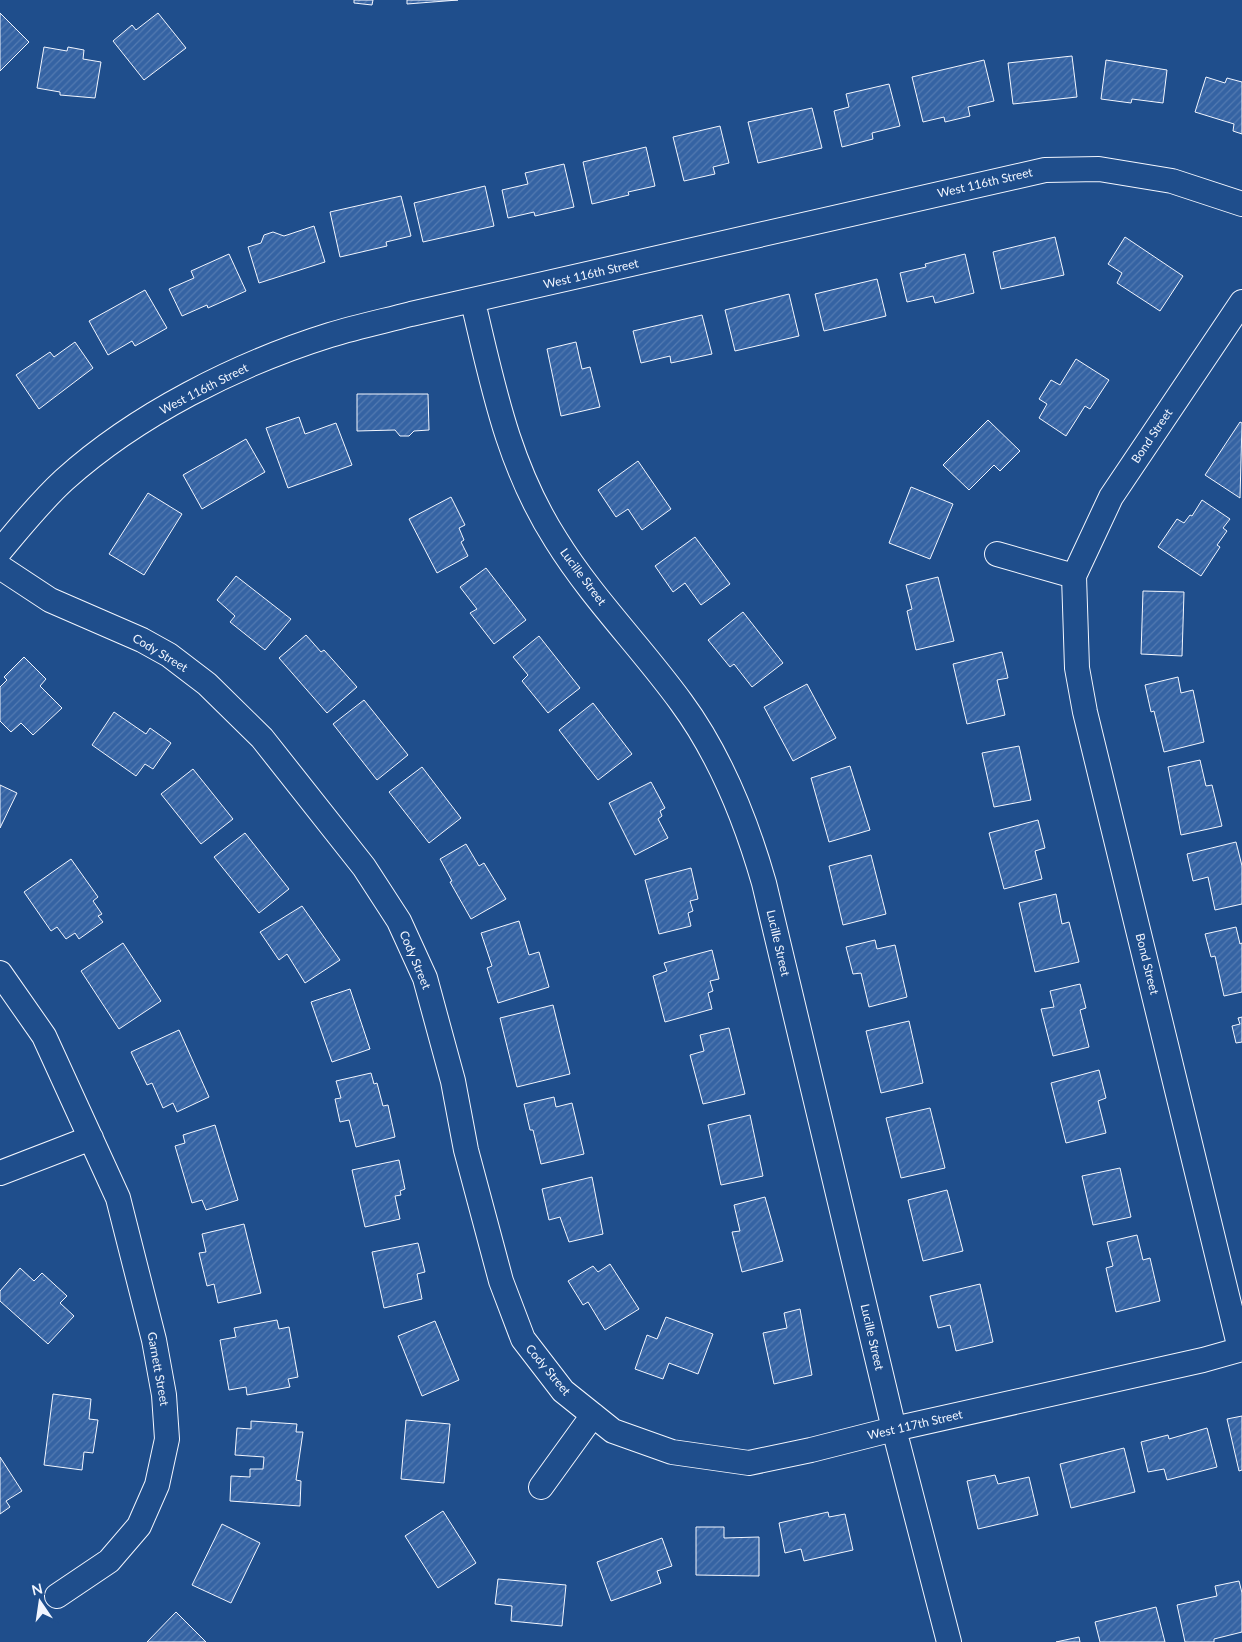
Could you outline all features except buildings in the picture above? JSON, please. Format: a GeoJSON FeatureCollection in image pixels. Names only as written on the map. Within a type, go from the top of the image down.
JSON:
{"type":"FeatureCollection","features":[{"type":"Feature","properties":{"kind":"street","name":"West 116th Street"},"geometry":{"type":"LineString","coordinates":[[0,551],[44,499],[65,479],[114,441],[167,407],[236,370],[329,335],[411,314],[473,302],[1045,170],[1100,169],[1163,180],[1242,204]]}},
{"type":"Feature","properties":{"kind":"street","name":"Lucille Street"},"geometry":{"type":"LineString","coordinates":[[473,302],[497,406],[510,448],[531,494],[556,539],[590,587],[687,710],[707,742],[750,834],[764,883],[894,1429],[949,1642]]}},
{"type":"Feature","properties":{"kind":"street","name":"Bond Street"},"geometry":{"type":"LineString","coordinates":[[1241,1349],[1085,712],[1077,668],[1074,576],[1111,497],[1242,302]]}},
{"type":"Feature","properties":{"kind":"street"},"geometry":{"type":"LineString","coordinates":[[997,554],[1074,576]]}},
{"type":"Feature","properties":{"kind":"street","name":"Cody Street"},"geometry":{"type":"LineString","coordinates":[[0,567],[50,600],[142,640],[169,656],[207,684],[262,738],[364,867],[399,921],[425,978],[453,1081],[466,1150],[502,1280],[523,1339],[563,1391],[593,1415]]}},
{"type":"Feature","properties":{"kind":"street","name":"Garnett Street"},"geometry":{"type":"LineString","coordinates":[[0,973],[44,1036],[118,1198],[137,1270],[164,1395],[166,1439],[157,1485],[140,1526],[109,1561],[57,1596]]}},
{"type":"Feature","properties":{"kind":"street"},"geometry":{"type":"LineString","coordinates":[[0,1173],[91,1138]]}},
{"type":"Feature","properties":{"kind":"street","name":"West 117th Street"},"geometry":{"type":"LineString","coordinates":[[593,1415],[613,1431],[672,1452],[749,1462],[811,1450],[894,1429],[1203,1360],[1241,1349]]}},
{"type":"Feature","properties":{"kind":"street"},"geometry":{"type":"LineString","coordinates":[[541,1487],[593,1415]]}}]}
